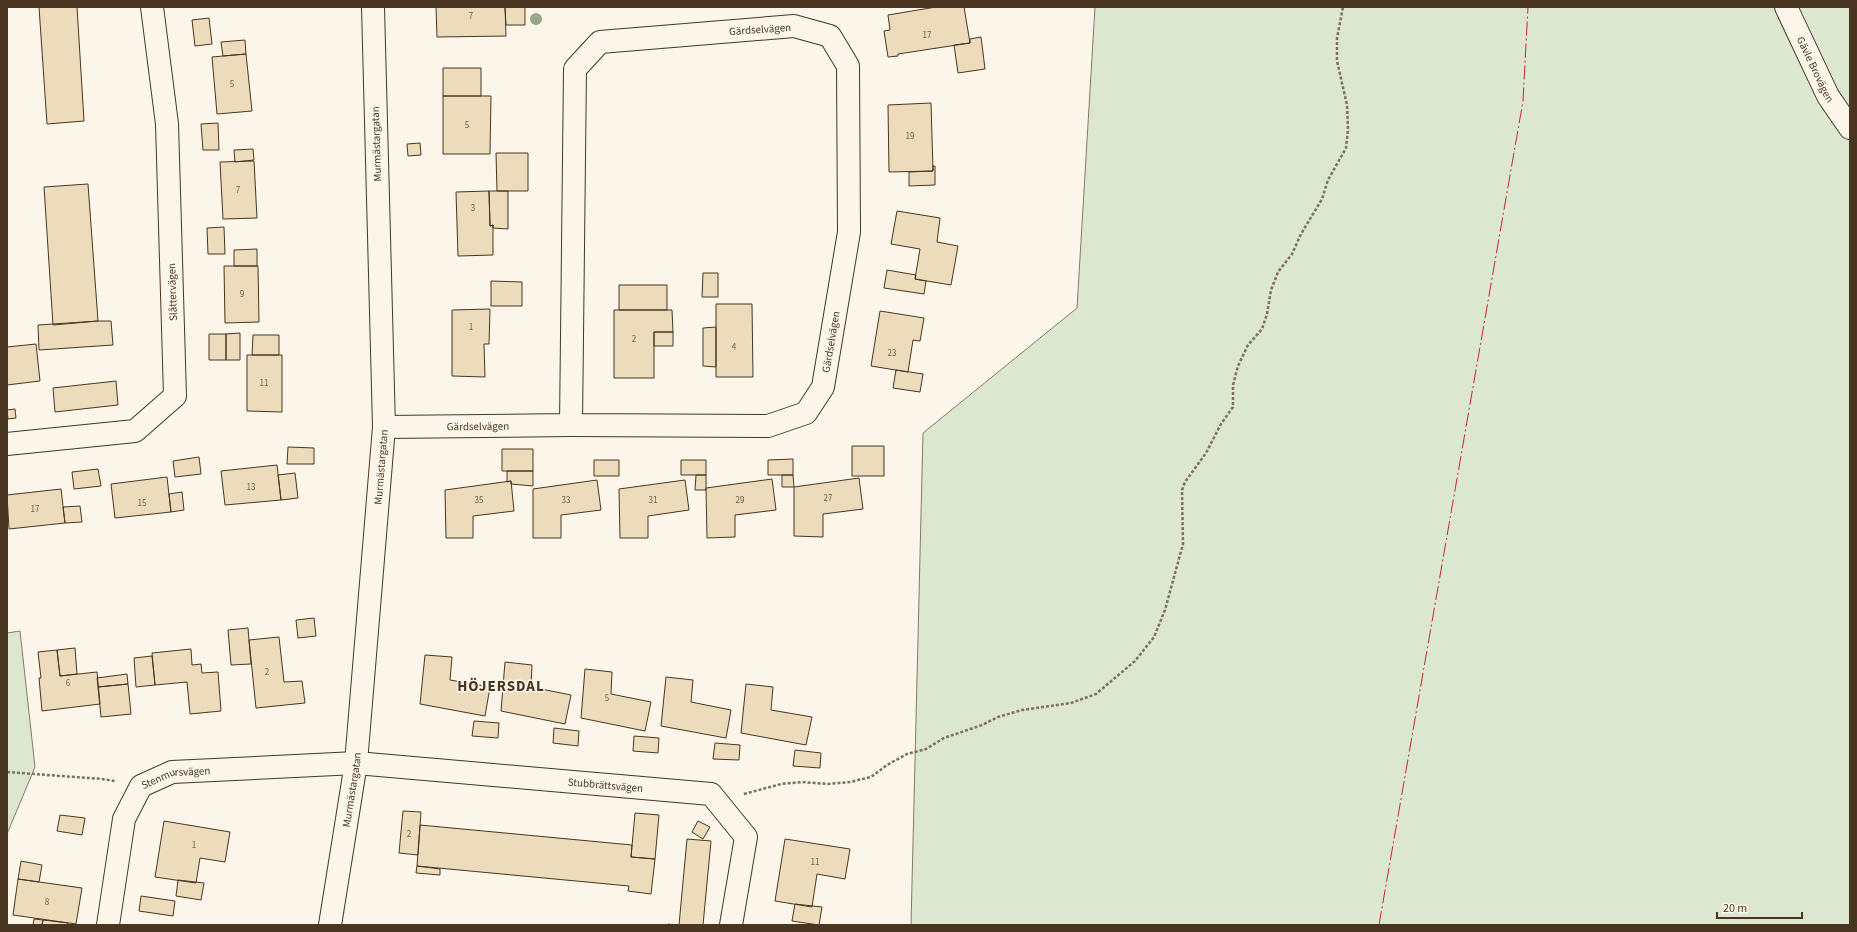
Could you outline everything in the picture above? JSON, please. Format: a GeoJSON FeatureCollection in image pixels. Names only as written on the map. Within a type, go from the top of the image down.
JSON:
{"type":"FeatureCollection","features":[{"type":"Feature","properties":{"kind":"street","name":"Slåttervägen"},"geometry":{"type":"LineString","coordinates":[[7,444],[135,431],[175,396],[167,124],[152,7]]}},
{"type":"Feature","properties":{"kind":"street","name":"Murmästargatan"},"geometry":{"type":"LineString","coordinates":[[330,925],[356,763],[384,427],[373,7]]}},
{"type":"Feature","properties":{"kind":"street","name":"Gävle Brovägen"},"geometry":{"type":"LineString","coordinates":[[1786,7],[1828,96],[1850,128]]}},
{"type":"Feature","properties":{"kind":"street","name":"Gärdselvägen"},"geometry":{"type":"LineString","coordinates":[[384,427],[571,425],[768,426],[806,413],[823,387],[849,232],[848,66],[830,36],[794,26],[600,42],[575,69],[571,425]]}},
{"type":"Feature","properties":{"kind":"street","name":"Stubbrättsvägen"},"geometry":{"type":"LineString","coordinates":[[356,763],[711,794],[746,837],[731,925]]}},
{"type":"Feature","properties":{"kind":"street","name":"Stenmursvägen"},"geometry":{"type":"LineString","coordinates":[[108,925],[124,819],[142,786],[172,772],[356,763]]}},
{"type":"Feature","properties":{"kind":"path"},"geometry":{"type":"LineString","coordinates":[[721,807],[743,794],[781,784],[802,782],[828,784],[850,782],[871,777],[887,765],[908,754],[926,749],[944,738],[982,725],[998,717],[1022,710],[1071,703],[1096,694],[1135,661],[1154,637],[1166,610],[1180,560],[1183,544],[1182,490],[1185,482],[1206,454],[1221,424],[1233,407],[1233,385],[1238,366],[1248,345],[1262,329],[1267,314],[1271,290],[1278,272],[1292,254],[1301,234],[1322,199],[1328,180],[1346,148],[1348,129],[1347,105],[1337,61],[1337,38],[1342,7]]}},
{"type":"Feature","properties":{"kind":"path"},"geometry":{"type":"LineString","coordinates":[[7,772],[102,779],[142,786]]}},
{"type":"Feature","properties":{"kind":"green space"},"geometry":{"type":"Polygon","coordinates":[[[1095,7],[1850,7],[1850,925],[911,925],[923,433],[1077,308],[1095,7]]]}},
{"type":"Feature","properties":{"kind":"green space"},"geometry":{"type":"Polygon","coordinates":[[[20,631],[35,767],[7,834],[7,633],[20,631]]]}},
{"type":"Feature","properties":{"kind":"building"},"geometry":{"type":"Polygon","coordinates":[[[39,7],[77,7],[84,121],[47,124],[39,7]]]}},
{"type":"Feature","properties":{"kind":"building"},"geometry":{"type":"Polygon","coordinates":[[[436,7],[505,7],[506,36],[437,37],[436,7]]]}},
{"type":"Feature","properties":{"kind":"building"},"geometry":{"type":"Polygon","coordinates":[[[505,7],[525,7],[525,25],[506,25],[505,7]]]}},
{"type":"Feature","properties":{"kind":"building"},"geometry":{"type":"Polygon","coordinates":[[[936,7],[964,7],[970,43],[898,54],[898,56],[888,57],[884,31],[890,30],[888,15],[936,7]]]}},
{"type":"Feature","properties":{"kind":"building"},"geometry":{"type":"Polygon","coordinates":[[[209,18],[212,44],[195,46],[192,20],[209,18]]]}},
{"type":"Feature","properties":{"kind":"building"},"geometry":{"type":"Polygon","coordinates":[[[981,37],[985,69],[958,73],[954,45],[970,43],[970,39],[981,37]]]}},
{"type":"Feature","properties":{"kind":"building"},"geometry":{"type":"Polygon","coordinates":[[[245,40],[246,54],[223,56],[221,42],[245,40]]]}},
{"type":"Feature","properties":{"kind":"building"},"geometry":{"type":"Polygon","coordinates":[[[246,54],[252,111],[217,114],[212,57],[246,54]]]}},
{"type":"Feature","properties":{"kind":"building"},"geometry":{"type":"Polygon","coordinates":[[[443,68],[481,68],[481,96],[443,96],[443,68]]]}},
{"type":"Feature","properties":{"kind":"building"},"geometry":{"type":"Polygon","coordinates":[[[443,96],[491,96],[490,154],[443,154],[443,96]]]}},
{"type":"Feature","properties":{"kind":"building"},"geometry":{"type":"Polygon","coordinates":[[[931,103],[933,171],[889,172],[888,105],[931,103]]]}},
{"type":"Feature","properties":{"kind":"building"},"geometry":{"type":"Polygon","coordinates":[[[218,123],[219,150],[203,150],[201,124],[218,123]]]}},
{"type":"Feature","properties":{"kind":"building"},"geometry":{"type":"Polygon","coordinates":[[[420,143],[421,155],[408,156],[407,144],[420,143]]]}},
{"type":"Feature","properties":{"kind":"building"},"geometry":{"type":"Polygon","coordinates":[[[253,149],[254,160],[235,162],[234,150],[253,149]]]}},
{"type":"Feature","properties":{"kind":"building"},"geometry":{"type":"Polygon","coordinates":[[[496,153],[528,153],[528,191],[497,191],[496,153]]]}},
{"type":"Feature","properties":{"kind":"building"},"geometry":{"type":"Polygon","coordinates":[[[254,161],[257,218],[223,219],[220,162],[254,161]]]}},
{"type":"Feature","properties":{"kind":"building"},"geometry":{"type":"Polygon","coordinates":[[[933,166],[935,166],[935,185],[909,186],[909,172],[933,171],[933,166]]]}},
{"type":"Feature","properties":{"kind":"building"},"geometry":{"type":"Polygon","coordinates":[[[88,184],[98,321],[53,325],[44,187],[88,184]]]}},
{"type":"Feature","properties":{"kind":"building"},"geometry":{"type":"Polygon","coordinates":[[[489,191],[490,226],[493,225],[493,255],[458,256],[456,192],[489,191]]]}},
{"type":"Feature","properties":{"kind":"building"},"geometry":{"type":"Polygon","coordinates":[[[489,191],[508,191],[508,229],[493,228],[493,225],[490,226],[489,191]]]}},
{"type":"Feature","properties":{"kind":"building"},"geometry":{"type":"Polygon","coordinates":[[[897,211],[940,218],[937,242],[958,246],[951,285],[915,279],[920,249],[891,244],[897,211]]]}},
{"type":"Feature","properties":{"kind":"building"},"geometry":{"type":"Polygon","coordinates":[[[224,227],[225,254],[208,254],[207,228],[224,227]]]}},
{"type":"Feature","properties":{"kind":"building"},"geometry":{"type":"Polygon","coordinates":[[[257,249],[257,266],[234,266],[234,250],[257,249]]]}},
{"type":"Feature","properties":{"kind":"building"},"geometry":{"type":"Polygon","coordinates":[[[224,266],[258,266],[259,322],[225,323],[224,266]]]}},
{"type":"Feature","properties":{"kind":"building"},"geometry":{"type":"Polygon","coordinates":[[[887,270],[916,275],[915,279],[926,281],[924,294],[884,288],[887,270]]]}},
{"type":"Feature","properties":{"kind":"building"},"geometry":{"type":"Polygon","coordinates":[[[703,273],[718,273],[718,297],[702,297],[703,273]]]}},
{"type":"Feature","properties":{"kind":"building"},"geometry":{"type":"Polygon","coordinates":[[[491,281],[522,282],[522,306],[491,306],[491,281]]]}},
{"type":"Feature","properties":{"kind":"building"},"geometry":{"type":"Polygon","coordinates":[[[619,285],[667,285],[667,310],[619,310],[619,285]]]}},
{"type":"Feature","properties":{"kind":"building"},"geometry":{"type":"Polygon","coordinates":[[[716,304],[752,304],[753,377],[716,377],[716,304]]]}},
{"type":"Feature","properties":{"kind":"building"},"geometry":{"type":"Polygon","coordinates":[[[490,309],[489,344],[484,344],[485,377],[452,376],[452,310],[490,309]]]}},
{"type":"Feature","properties":{"kind":"building"},"geometry":{"type":"Polygon","coordinates":[[[614,310],[672,310],[673,332],[654,332],[654,378],[614,378],[614,310]]]}},
{"type":"Feature","properties":{"kind":"building"},"geometry":{"type":"Polygon","coordinates":[[[880,311],[924,318],[920,341],[913,340],[908,372],[871,366],[880,311]]]}},
{"type":"Feature","properties":{"kind":"building"},"geometry":{"type":"Polygon","coordinates":[[[111,321],[113,345],[39,350],[38,325],[111,321]]]}},
{"type":"Feature","properties":{"kind":"building"},"geometry":{"type":"Polygon","coordinates":[[[716,327],[716,367],[703,366],[703,328],[716,327]]]}},
{"type":"Feature","properties":{"kind":"building"},"geometry":{"type":"Polygon","coordinates":[[[654,332],[673,332],[673,346],[654,346],[654,332]]]}},
{"type":"Feature","properties":{"kind":"building"},"geometry":{"type":"Polygon","coordinates":[[[240,333],[240,360],[226,360],[226,334],[240,333]]]}},
{"type":"Feature","properties":{"kind":"building"},"geometry":{"type":"Polygon","coordinates":[[[209,334],[226,334],[226,360],[209,360],[209,334]]]}},
{"type":"Feature","properties":{"kind":"building"},"geometry":{"type":"Polygon","coordinates":[[[253,335],[279,335],[279,355],[252,355],[253,335]]]}},
{"type":"Feature","properties":{"kind":"building"},"geometry":{"type":"Polygon","coordinates":[[[36,344],[40,381],[7,385],[7,347],[36,344]]]}},
{"type":"Feature","properties":{"kind":"building"},"geometry":{"type":"Polygon","coordinates":[[[247,355],[282,355],[282,412],[247,411],[247,355]]]}},
{"type":"Feature","properties":{"kind":"building"},"geometry":{"type":"Polygon","coordinates":[[[896,370],[923,374],[920,392],[893,388],[896,370]]]}},
{"type":"Feature","properties":{"kind":"building"},"geometry":{"type":"Polygon","coordinates":[[[116,381],[118,405],[55,412],[53,388],[116,381]]]}},
{"type":"Feature","properties":{"kind":"building"},"geometry":{"type":"Polygon","coordinates":[[[15,409],[16,418],[8,419],[7,410],[15,409]]]}},
{"type":"Feature","properties":{"kind":"building"},"geometry":{"type":"Polygon","coordinates":[[[852,446],[884,446],[884,476],[852,476],[852,446]]]}},
{"type":"Feature","properties":{"kind":"building"},"geometry":{"type":"Polygon","coordinates":[[[288,447],[314,448],[314,464],[287,464],[288,447]]]}},
{"type":"Feature","properties":{"kind":"building"},"geometry":{"type":"Polygon","coordinates":[[[502,449],[533,449],[533,471],[502,471],[502,449]]]}},
{"type":"Feature","properties":{"kind":"building"},"geometry":{"type":"Polygon","coordinates":[[[199,457],[201,474],[175,477],[173,461],[199,457]]]}},
{"type":"Feature","properties":{"kind":"building"},"geometry":{"type":"Polygon","coordinates":[[[793,459],[793,475],[768,475],[768,460],[793,459]]]}},
{"type":"Feature","properties":{"kind":"building"},"geometry":{"type":"Polygon","coordinates":[[[594,460],[619,460],[619,476],[594,476],[594,460]]]}},
{"type":"Feature","properties":{"kind":"building"},"geometry":{"type":"Polygon","coordinates":[[[681,460],[706,460],[706,475],[681,475],[681,460]]]}},
{"type":"Feature","properties":{"kind":"building"},"geometry":{"type":"Polygon","coordinates":[[[277,465],[281,500],[225,505],[221,471],[277,465]]]}},
{"type":"Feature","properties":{"kind":"building"},"geometry":{"type":"Polygon","coordinates":[[[98,469],[101,486],[74,489],[72,472],[98,469]]]}},
{"type":"Feature","properties":{"kind":"building"},"geometry":{"type":"Polygon","coordinates":[[[507,471],[533,471],[533,486],[511,484],[511,481],[507,482],[507,471]]]}},
{"type":"Feature","properties":{"kind":"building"},"geometry":{"type":"Polygon","coordinates":[[[295,473],[298,498],[281,500],[278,475],[295,473]]]}},
{"type":"Feature","properties":{"kind":"building"},"geometry":{"type":"Polygon","coordinates":[[[696,475],[706,475],[706,490],[695,490],[696,475]]]}},
{"type":"Feature","properties":{"kind":"building"},"geometry":{"type":"Polygon","coordinates":[[[782,475],[793,475],[794,487],[782,487],[782,475]]]}},
{"type":"Feature","properties":{"kind":"building"},"geometry":{"type":"Polygon","coordinates":[[[167,477],[171,512],[115,518],[111,484],[167,477]]]}},
{"type":"Feature","properties":{"kind":"building"},"geometry":{"type":"Polygon","coordinates":[[[859,478],[863,509],[823,514],[823,537],[794,536],[794,487],[859,478]]]}},
{"type":"Feature","properties":{"kind":"building"},"geometry":{"type":"Polygon","coordinates":[[[772,479],[776,510],[735,515],[735,537],[707,538],[706,488],[772,479]]]}},
{"type":"Feature","properties":{"kind":"building"},"geometry":{"type":"Polygon","coordinates":[[[597,480],[601,510],[561,515],[561,538],[533,538],[533,489],[597,480]]]}},
{"type":"Feature","properties":{"kind":"building"},"geometry":{"type":"Polygon","coordinates":[[[685,480],[689,510],[648,516],[648,538],[620,538],[619,489],[685,480]]]}},
{"type":"Feature","properties":{"kind":"building"},"geometry":{"type":"Polygon","coordinates":[[[511,481],[514,511],[473,516],[473,538],[446,538],[445,490],[511,481]]]}},
{"type":"Feature","properties":{"kind":"building"},"geometry":{"type":"Polygon","coordinates":[[[61,489],[65,523],[9,529],[7,495],[61,489]]]}},
{"type":"Feature","properties":{"kind":"building"},"geometry":{"type":"Polygon","coordinates":[[[182,492],[184,510],[171,512],[169,494],[182,492]]]}},
{"type":"Feature","properties":{"kind":"building"},"geometry":{"type":"Polygon","coordinates":[[[80,506],[82,522],[65,523],[63,507],[80,506]]]}},
{"type":"Feature","properties":{"kind":"building"},"geometry":{"type":"Polygon","coordinates":[[[314,618],[316,636],[298,638],[296,620],[314,618]]]}},
{"type":"Feature","properties":{"kind":"building"},"geometry":{"type":"Polygon","coordinates":[[[248,628],[251,664],[231,665],[228,630],[248,628]]]}},
{"type":"Feature","properties":{"kind":"building"},"geometry":{"type":"Polygon","coordinates":[[[279,637],[284,682],[302,681],[305,703],[256,708],[249,640],[279,637]]]}},
{"type":"Feature","properties":{"kind":"building"},"geometry":{"type":"Polygon","coordinates":[[[75,648],[77,674],[60,676],[57,650],[75,648]]]}},
{"type":"Feature","properties":{"kind":"building"},"geometry":{"type":"Polygon","coordinates":[[[191,649],[192,665],[201,664],[202,673],[218,672],[221,711],[190,714],[187,682],[155,685],[152,653],[191,649]]]}},
{"type":"Feature","properties":{"kind":"building"},"geometry":{"type":"Polygon","coordinates":[[[57,650],[60,676],[97,672],[100,704],[42,711],[39,678],[41,678],[38,652],[57,650]]]}},
{"type":"Feature","properties":{"kind":"building"},"geometry":{"type":"Polygon","coordinates":[[[425,655],[452,657],[450,680],[490,687],[485,716],[420,704],[425,655]]]}},
{"type":"Feature","properties":{"kind":"building"},"geometry":{"type":"Polygon","coordinates":[[[152,656],[155,685],[136,687],[134,658],[152,656]]]}},
{"type":"Feature","properties":{"kind":"building"},"geometry":{"type":"Polygon","coordinates":[[[505,662],[532,665],[531,687],[571,695],[565,724],[501,711],[505,662]]]}},
{"type":"Feature","properties":{"kind":"building"},"geometry":{"type":"Polygon","coordinates":[[[585,669],[612,672],[611,694],[651,702],[645,731],[581,718],[585,669]]]}},
{"type":"Feature","properties":{"kind":"building"},"geometry":{"type":"Polygon","coordinates":[[[127,674],[128,684],[98,687],[97,678],[127,674]]]}},
{"type":"Feature","properties":{"kind":"building"},"geometry":{"type":"Polygon","coordinates":[[[666,677],[693,680],[691,702],[731,710],[726,738],[661,726],[666,677]]]}},
{"type":"Feature","properties":{"kind":"building"},"geometry":{"type":"Polygon","coordinates":[[[128,684],[131,714],[101,717],[98,687],[128,684]]]}},
{"type":"Feature","properties":{"kind":"building"},"geometry":{"type":"Polygon","coordinates":[[[746,684],[773,687],[771,710],[812,717],[806,745],[741,733],[746,684]]]}},
{"type":"Feature","properties":{"kind":"building"},"geometry":{"type":"Polygon","coordinates":[[[474,721],[499,723],[498,738],[472,736],[474,721]]]}},
{"type":"Feature","properties":{"kind":"building"},"geometry":{"type":"Polygon","coordinates":[[[554,728],[579,731],[578,746],[553,743],[554,728]]]}},
{"type":"Feature","properties":{"kind":"building"},"geometry":{"type":"Polygon","coordinates":[[[634,736],[659,738],[658,753],[633,751],[634,736]]]}},
{"type":"Feature","properties":{"kind":"building"},"geometry":{"type":"Polygon","coordinates":[[[715,743],[740,745],[739,760],[713,759],[715,743]]]}},
{"type":"Feature","properties":{"kind":"building"},"geometry":{"type":"Polygon","coordinates":[[[795,750],[821,753],[820,768],[793,766],[795,750]]]}},
{"type":"Feature","properties":{"kind":"building"},"geometry":{"type":"Polygon","coordinates":[[[403,811],[421,812],[418,855],[399,853],[403,811]]]}},
{"type":"Feature","properties":{"kind":"building"},"geometry":{"type":"Polygon","coordinates":[[[635,813],[659,815],[655,859],[631,857],[635,813]]]}},
{"type":"Feature","properties":{"kind":"building"},"geometry":{"type":"Polygon","coordinates":[[[60,815],[85,818],[82,835],[57,831],[60,815]]]}},
{"type":"Feature","properties":{"kind":"building"},"geometry":{"type":"Polygon","coordinates":[[[164,821],[230,832],[225,862],[200,858],[196,883],[155,877],[164,821]]]}},
{"type":"Feature","properties":{"kind":"building"},"geometry":{"type":"Polygon","coordinates":[[[698,821],[710,827],[703,839],[692,832],[698,821]]]}},
{"type":"Feature","properties":{"kind":"building"},"geometry":{"type":"Polygon","coordinates":[[[420,825],[632,845],[631,857],[655,859],[651,894],[628,891],[629,886],[417,866],[420,825]]]}},
{"type":"Feature","properties":{"kind":"building"},"geometry":{"type":"Polygon","coordinates":[[[687,839],[711,841],[703,925],[679,925],[687,839]]]}},
{"type":"Feature","properties":{"kind":"building"},"geometry":{"type":"Polygon","coordinates":[[[785,839],[850,849],[845,879],[817,874],[812,907],[775,901],[785,839]]]}},
{"type":"Feature","properties":{"kind":"building"},"geometry":{"type":"Polygon","coordinates":[[[21,861],[42,865],[39,882],[18,879],[21,861]]]}},
{"type":"Feature","properties":{"kind":"building"},"geometry":{"type":"Polygon","coordinates":[[[417,866],[440,869],[440,875],[416,873],[417,866]]]}},
{"type":"Feature","properties":{"kind":"building"},"geometry":{"type":"Polygon","coordinates":[[[18,879],[82,888],[76,924],[13,915],[18,879]]]}},
{"type":"Feature","properties":{"kind":"building"},"geometry":{"type":"Polygon","coordinates":[[[178,880],[204,883],[201,900],[176,896],[178,880]]]}},
{"type":"Feature","properties":{"kind":"building"},"geometry":{"type":"Polygon","coordinates":[[[141,896],[175,901],[173,916],[139,911],[141,896]]]}},
{"type":"Feature","properties":{"kind":"building"},"geometry":{"type":"Polygon","coordinates":[[[795,904],[822,907],[819,925],[792,921],[795,904]]]}},
{"type":"Feature","properties":{"kind":"building"},"geometry":{"type":"Polygon","coordinates":[[[34,919],[43,920],[42,925],[33,925],[34,919]]]}},
{"type":"Feature","properties":{"kind":"building"},"geometry":{"type":"Polygon","coordinates":[[[43,920],[68,923],[68,925],[42,925],[43,920]]]}},
{"type":"Feature","properties":{"kind":"power"},"geometry":{"type":"LineString","coordinates":[[1379,925],[1523,101],[1528,7]]}},
{"type":"Feature","properties":{"kind":"district","name":"HÖJERSDAL"},"geometry":{"type":"Point","coordinates":[501,686]}}]}
